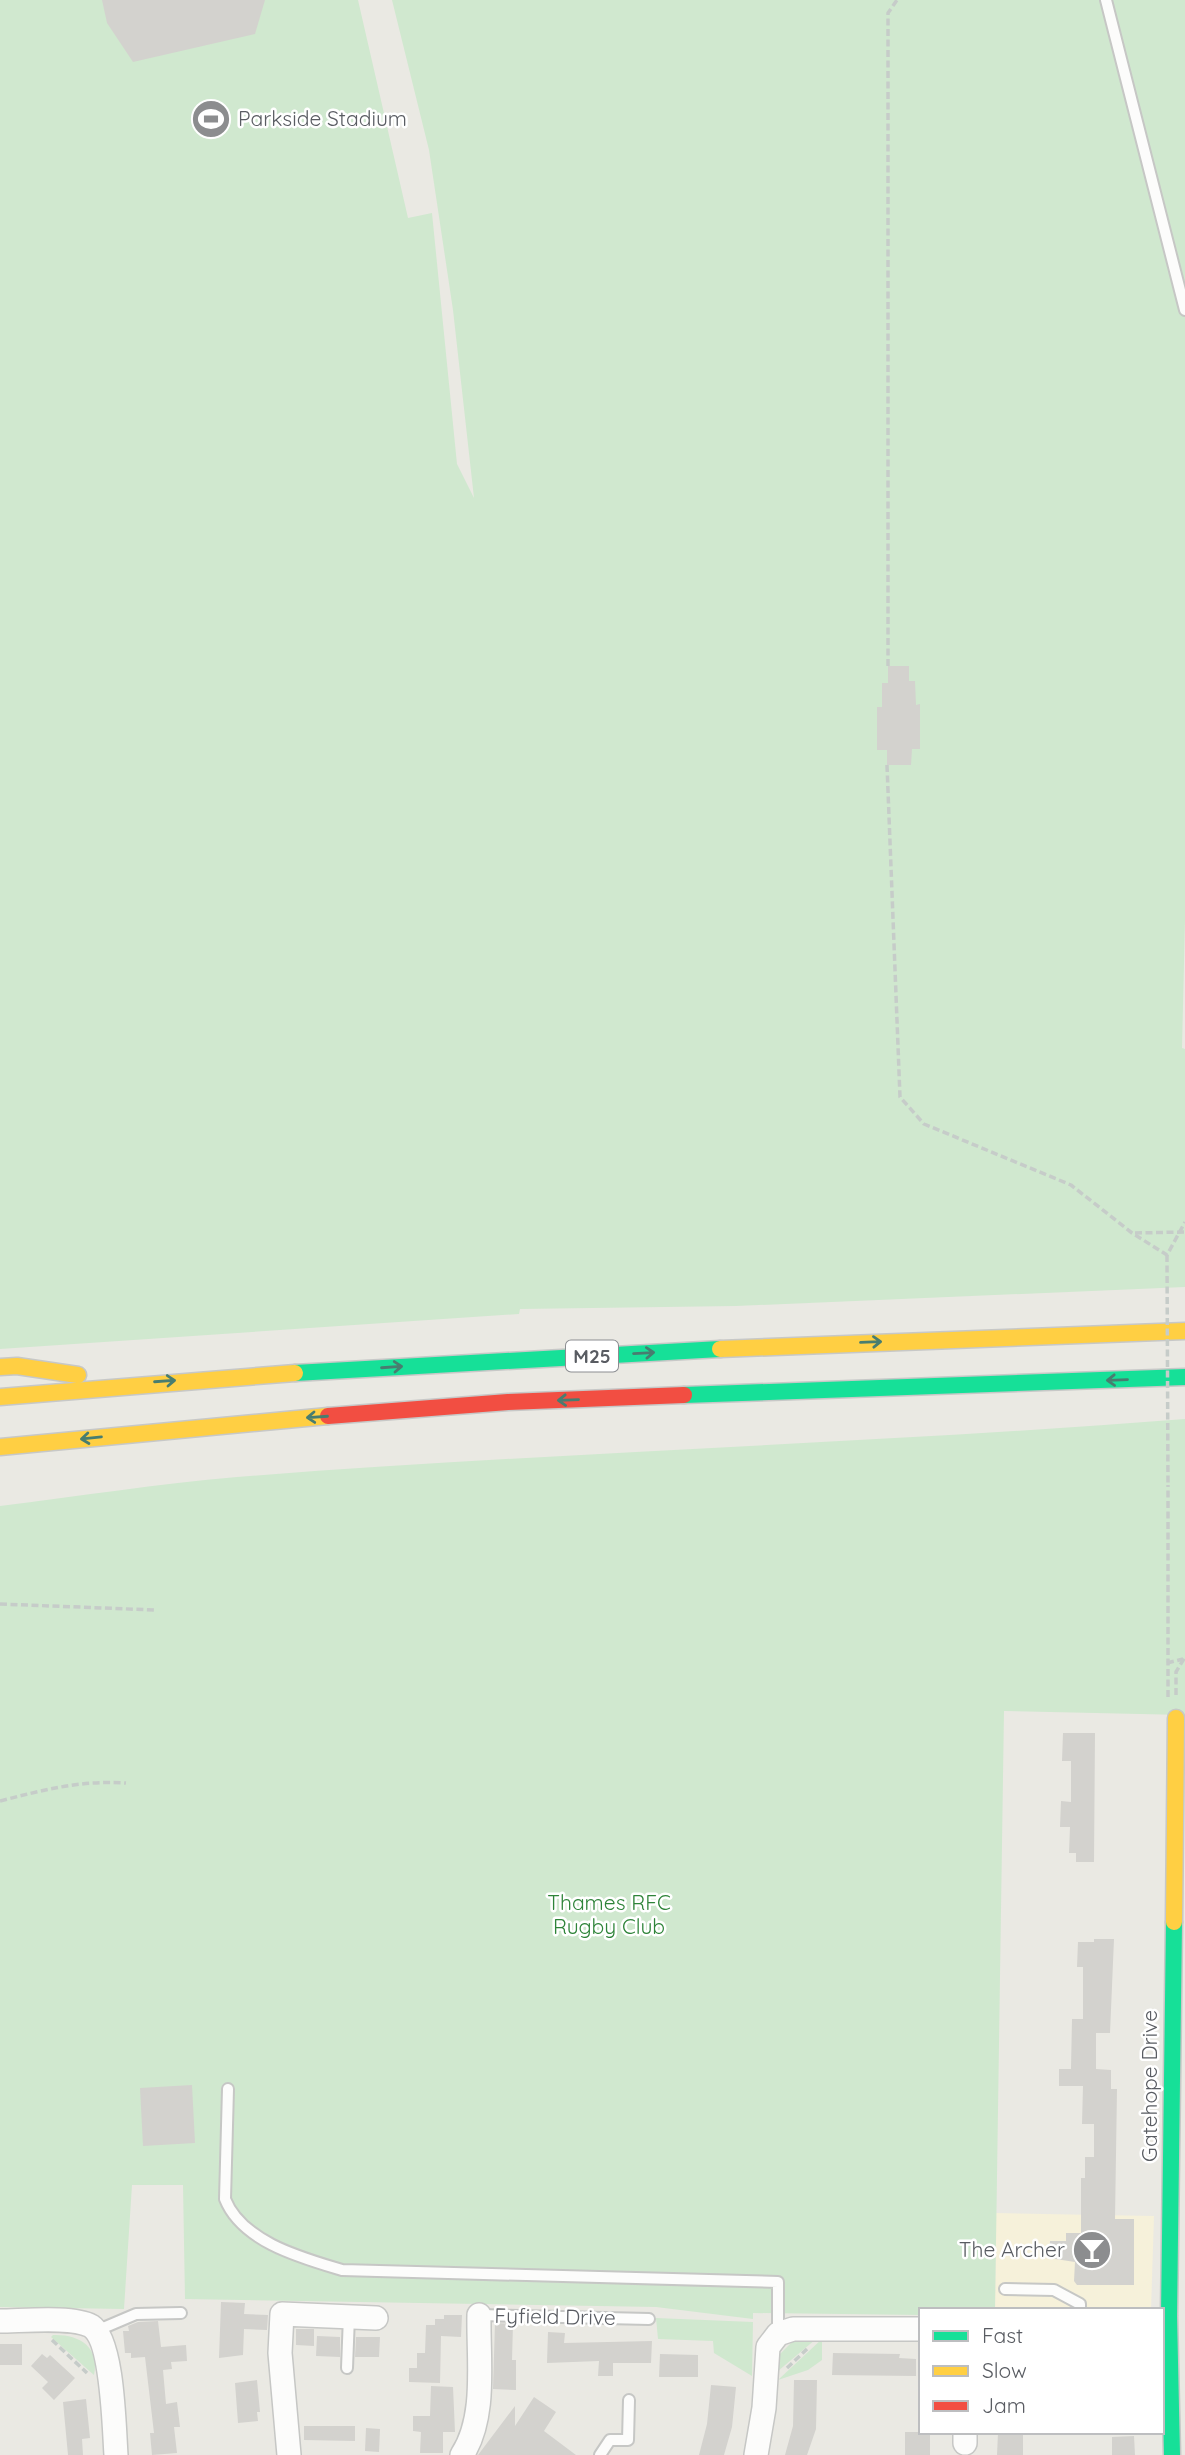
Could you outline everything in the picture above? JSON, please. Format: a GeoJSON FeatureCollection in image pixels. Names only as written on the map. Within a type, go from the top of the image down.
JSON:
{"type":"FeatureCollection","features":[{"type":"Feature","properties":{"kind":"main road","name":"M25"},"geometry":{"type":"LineString","coordinates":[[0,1397],[130,1383],[630,1354],[1185,1331]]}},
{"type":"Feature","properties":{"kind":"main road","name":"M25"},"geometry":{"type":"LineString","coordinates":[[0,1367],[17,1366],[130,1383]]}},
{"type":"Feature","properties":{"kind":"main road","name":"M25"},"geometry":{"type":"LineString","coordinates":[[0,1447],[272,1420],[508,1402],[1185,1377]]}},
{"type":"Feature","properties":{"kind":"main road","name":"M25"},"geometry":{"type":"LineString","coordinates":[[607,1415],[857,1389]]}},
{"type":"Feature","properties":{"kind":"main road","name":"Gatehope Drive"},"geometry":{"type":"LineString","coordinates":[[1172,1713],[1178,1977],[1172,2455]]}},
{"type":"Feature","properties":{"kind":"street"},"geometry":{"type":"LineString","coordinates":[[289,2455],[279,2353],[282,2314],[376,2318]]}},
{"type":"Feature","properties":{"kind":"street","name":"Fyfield Drive"},"geometry":{"type":"LineString","coordinates":[[463,2455],[472,2440],[476,2420],[479,2315]]}},
{"type":"Feature","properties":{"kind":"street"},"geometry":{"type":"LineString","coordinates":[[0,2321],[76,2322],[102,2336],[107,2355],[116,2455]]}},
{"type":"Feature","properties":{"kind":"street"},"geometry":{"type":"LineString","coordinates":[[756,2455],[764,2407],[768,2347],[778,2334],[793,2329],[919,2329]]}},
{"type":"Feature","properties":{"kind":"lane"},"geometry":{"type":"LineString","coordinates":[[1106,0],[1185,310]]}},
{"type":"Feature","properties":{"kind":"lane"},"geometry":{"type":"LineString","coordinates":[[228,2089],[225,2199],[229,2208],[252,2232],[293,2254],[342,2270],[778,2282],[778,2334]]}},
{"type":"Feature","properties":{"kind":"lane"},"geometry":{"type":"LineString","coordinates":[[1005,2289],[1054,2290],[1080,2304],[1080,2308]]}},
{"type":"Feature","properties":{"kind":"lane"},"geometry":{"type":"LineString","coordinates":[[96,2331],[136,2314],[180,2313]]}},
{"type":"Feature","properties":{"kind":"lane","name":"Fyfield Drive"},"geometry":{"type":"LineString","coordinates":[[479,2315],[649,2319]]}},
{"type":"Feature","properties":{"kind":"lane"},"geometry":{"type":"LineString","coordinates":[[347,2368],[349,2316]]}},
{"type":"Feature","properties":{"kind":"lane"},"geometry":{"type":"LineString","coordinates":[[600,2455],[610,2440],[628,2440],[629,2400]]}},
{"type":"Feature","properties":{"kind":"path"},"geometry":{"type":"LineString","coordinates":[[888,666],[888,13],[897,0]]}},
{"type":"Feature","properties":{"kind":"path"},"geometry":{"type":"LineString","coordinates":[[887,765],[900,1097],[924,1124],[1071,1185],[1132,1233],[1167,1255]]}},
{"type":"Feature","properties":{"kind":"path"},"geometry":{"type":"LineString","coordinates":[[1172,1713],[1167,1663],[1167,1255],[1185,1222]]}},
{"type":"Feature","properties":{"kind":"path"},"geometry":{"type":"LineString","coordinates":[[1132,1233],[1185,1232]]}},
{"type":"Feature","properties":{"kind":"path"},"geometry":{"type":"LineString","coordinates":[[0,1604],[155,1611]]}},
{"type":"Feature","properties":{"kind":"path"},"geometry":{"type":"LineString","coordinates":[[1167,1663],[1184,1658]]}},
{"type":"Feature","properties":{"kind":"path"},"geometry":{"type":"LineString","coordinates":[[1172,1713],[1176,1672],[1184,1658]]}},
{"type":"Feature","properties":{"kind":"path"},"geometry":{"type":"LineString","coordinates":[[0,1801],[59,1786],[97,1781],[126,1783]]}},
{"type":"Feature","properties":{"kind":"path"},"geometry":{"type":"LineString","coordinates":[[43,2332],[90,2375]]}},
{"type":"Feature","properties":{"kind":"path"},"geometry":{"type":"LineString","coordinates":[[784,2370],[812,2345]]}},
{"type":"Feature","properties":{"kind":"shaded area"},"geometry":{"type":"Polygon","coordinates":[[[996,2213],[1154,2216],[1151,2308],[995,2308],[996,2213]]]}},
{"type":"Feature","properties":{"kind":"green space"},"geometry":{"type":"Polygon","coordinates":[[[0,0],[358,0],[408,218],[432,213],[457,464],[474,498],[453,310],[429,150],[392,0],[1185,0],[1185,920],[1182,1048],[1185,1049],[1185,1287],[736,1306],[520,1309],[519,1314],[0,1349],[0,0]]]}},
{"type":"Feature","properties":{"kind":"green space","name":"Thames RFC Rugby Club"},"geometry":{"type":"Polygon","coordinates":[[[1185,1419],[1185,1715],[1004,1711],[995,2308],[919,2308],[919,2315],[753,2313],[753,2319],[656,2307],[185,2299],[183,2185],[132,2185],[124,2309],[0,2307],[0,1506],[237,1477],[356,1468],[1185,1419]]]}},
{"type":"Feature","properties":{"kind":"green space"},"geometry":{"type":"Polygon","coordinates":[[[656,2318],[753,2322],[752,2376],[714,2353],[713,2341],[658,2339],[656,2318]]]}},
{"type":"Feature","properties":{"kind":"green space"},"geometry":{"type":"Polygon","coordinates":[[[51,2337],[71,2337],[85,2344],[94,2356],[94,2375],[51,2337]]]}},
{"type":"Feature","properties":{"kind":"green space"},"geometry":{"type":"Polygon","coordinates":[[[795,2339],[816,2339],[778,2371],[778,2356],[795,2339]]]}},
{"type":"Feature","properties":{"kind":"green space"},"geometry":{"type":"Polygon","coordinates":[[[822,2339],[822,2360],[808,2370],[778,2380],[822,2339]]]}},
{"type":"Feature","properties":{"kind":"building"},"geometry":{"type":"Polygon","coordinates":[[[102,0],[265,0],[255,34],[133,62],[107,23],[102,0]]]}},
{"type":"Feature","properties":{"kind":"building"},"geometry":{"type":"Polygon","coordinates":[[[888,666],[909,666],[909,681],[915,681],[916,705],[920,704],[920,749],[912,749],[911,765],[887,765],[887,750],[877,750],[877,707],[882,707],[882,683],[888,683],[888,666]]]}},
{"type":"Feature","properties":{"kind":"building"},"geometry":{"type":"Polygon","coordinates":[[[1063,1733],[1095,1733],[1094,1862],[1076,1862],[1076,1853],[1069,1853],[1070,1827],[1060,1827],[1061,1801],[1071,1802],[1071,1761],[1062,1761],[1063,1733]]]}},
{"type":"Feature","properties":{"kind":"building"},"geometry":{"type":"Polygon","coordinates":[[[1094,1939],[1114,1939],[1110,2033],[1096,2033],[1096,2069],[1111,2070],[1111,2089],[1117,2089],[1115,2219],[1134,2219],[1134,2285],[1077,2285],[1074,2281],[1075,2262],[1049,2258],[1050,2241],[1066,2241],[1066,2233],[1081,2233],[1081,2178],[1085,2178],[1085,2157],[1094,2157],[1094,2124],[1082,2124],[1083,2086],[1059,2086],[1059,2069],[1071,2069],[1072,2019],[1083,2019],[1083,1967],[1077,1967],[1078,1942],[1094,1942],[1094,1939]]]}},
{"type":"Feature","properties":{"kind":"building"},"geometry":{"type":"Polygon","coordinates":[[[192,2085],[195,2143],[143,2146],[140,2088],[192,2085]]]}},
{"type":"Feature","properties":{"kind":"building"},"geometry":{"type":"Polygon","coordinates":[[[221,2302],[245,2303],[244,2314],[268,2315],[267,2330],[244,2329],[243,2355],[219,2358],[221,2302]]]}},
{"type":"Feature","properties":{"kind":"building"},"geometry":{"type":"Polygon","coordinates":[[[444,2315],[462,2315],[461,2337],[441,2336],[440,2383],[409,2382],[409,2368],[417,2368],[417,2353],[425,2353],[426,2325],[435,2325],[435,2319],[444,2319],[444,2315]]]}},
{"type":"Feature","properties":{"kind":"building"},"geometry":{"type":"Polygon","coordinates":[[[158,2321],[161,2347],[186,2345],[187,2361],[171,2362],[172,2369],[163,2370],[166,2404],[177,2402],[180,2427],[174,2427],[177,2453],[152,2455],[150,2433],[154,2433],[145,2357],[131,2358],[131,2353],[125,2353],[123,2331],[129,2331],[128,2326],[138,2322],[158,2321]]]}},
{"type":"Feature","properties":{"kind":"building"},"geometry":{"type":"Polygon","coordinates":[[[495,2323],[513,2324],[512,2360],[516,2360],[516,2390],[493,2389],[495,2323]]]}},
{"type":"Feature","properties":{"kind":"building"},"geometry":{"type":"Polygon","coordinates":[[[296,2329],[314,2329],[314,2346],[296,2345],[296,2329]]]}},
{"type":"Feature","properties":{"kind":"building"},"geometry":{"type":"Polygon","coordinates":[[[548,2332],[565,2333],[564,2343],[652,2341],[651,2363],[613,2363],[613,2376],[598,2376],[599,2361],[547,2363],[548,2332]]]}},
{"type":"Feature","properties":{"kind":"building"},"geometry":{"type":"Polygon","coordinates":[[[317,2336],[340,2337],[340,2357],[316,2356],[317,2336]]]}},
{"type":"Feature","properties":{"kind":"building"},"geometry":{"type":"Polygon","coordinates":[[[356,2337],[380,2337],[379,2357],[355,2357],[356,2337]]]}},
{"type":"Feature","properties":{"kind":"building"},"geometry":{"type":"Polygon","coordinates":[[[0,2344],[22,2344],[22,2365],[0,2365],[0,2344]]]}},
{"type":"Feature","properties":{"kind":"building"},"geometry":{"type":"Polygon","coordinates":[[[833,2353],[900,2354],[899,2358],[916,2359],[916,2376],[832,2375],[833,2353]]]}},
{"type":"Feature","properties":{"kind":"building"},"geometry":{"type":"Polygon","coordinates":[[[42,2354],[47,2358],[50,2355],[75,2378],[54,2400],[42,2388],[48,2382],[31,2366],[42,2354]]]}},
{"type":"Feature","properties":{"kind":"building"},"geometry":{"type":"Polygon","coordinates":[[[660,2354],[698,2355],[698,2377],[659,2377],[660,2354]]]}},
{"type":"Feature","properties":{"kind":"building"},"geometry":{"type":"Polygon","coordinates":[[[257,2380],[260,2412],[257,2412],[258,2421],[238,2423],[235,2383],[257,2380]]]}},
{"type":"Feature","properties":{"kind":"building"},"geometry":{"type":"Polygon","coordinates":[[[794,2380],[817,2380],[816,2429],[807,2455],[785,2455],[793,2426],[794,2380]]]}},
{"type":"Feature","properties":{"kind":"building"},"geometry":{"type":"Polygon","coordinates":[[[711,2385],[736,2387],[732,2427],[724,2455],[699,2455],[707,2424],[711,2385]]]}},
{"type":"Feature","properties":{"kind":"building"},"geometry":{"type":"Polygon","coordinates":[[[431,2386],[453,2387],[455,2432],[443,2432],[443,2453],[420,2453],[421,2432],[413,2431],[413,2416],[430,2416],[431,2386]]]}},
{"type":"Feature","properties":{"kind":"building"},"geometry":{"type":"Polygon","coordinates":[[[534,2397],[556,2412],[544,2431],[576,2455],[478,2455],[515,2406],[515,2426],[534,2397]]]}},
{"type":"Feature","properties":{"kind":"building"},"geometry":{"type":"Polygon","coordinates":[[[86,2399],[90,2438],[82,2439],[83,2455],[68,2455],[63,2402],[86,2399]]]}},
{"type":"Feature","properties":{"kind":"building"},"geometry":{"type":"Polygon","coordinates":[[[304,2426],[355,2426],[355,2441],[304,2440],[304,2426]]]}},
{"type":"Feature","properties":{"kind":"building"},"geometry":{"type":"Polygon","coordinates":[[[366,2428],[380,2429],[379,2452],[365,2451],[366,2428]]]}},
{"type":"Feature","properties":{"kind":"building"},"geometry":{"type":"Polygon","coordinates":[[[905,2432],[930,2434],[930,2455],[905,2455],[905,2432]]]}},
{"type":"Feature","properties":{"kind":"building"},"geometry":{"type":"Polygon","coordinates":[[[998,2434],[1023,2434],[1023,2455],[997,2455],[998,2434]]]}},
{"type":"Feature","properties":{"kind":"building"},"geometry":{"type":"Polygon","coordinates":[[[1134,2436],[1135,2455],[1112,2455],[1112,2437],[1134,2436]]]}},
{"type":"Feature","properties":{"kind":"traffic: fast"},"geometry":{"type":"LineString","coordinates":[[295,1373],[720,1349]]}},
{"type":"Feature","properties":{"kind":"traffic: fast"},"geometry":{"type":"LineString","coordinates":[[684,1395],[1185,1377]]}},
{"type":"Feature","properties":{"kind":"traffic: fast"},"geometry":{"type":"LineString","coordinates":[[1172,2455],[1169,2316],[1174,1922]]}},
{"type":"Feature","properties":{"kind":"traffic: slow"},"geometry":{"type":"LineString","coordinates":[[720,1349],[1185,1331]]}},
{"type":"Feature","properties":{"kind":"traffic: slow"},"geometry":{"type":"LineString","coordinates":[[0,1367],[17,1366],[78,1375]]}},
{"type":"Feature","properties":{"kind":"traffic: slow"},"geometry":{"type":"LineString","coordinates":[[0,1397],[295,1373]]}},
{"type":"Feature","properties":{"kind":"traffic: slow"},"geometry":{"type":"LineString","coordinates":[[0,1447],[328,1416]]}},
{"type":"Feature","properties":{"kind":"traffic: slow"},"geometry":{"type":"LineString","coordinates":[[1174,1922],[1176,1718]]}},
{"type":"Feature","properties":{"kind":"traffic: jam"},"geometry":{"type":"LineString","coordinates":[[328,1416],[508,1402],[684,1395]]}},
{"type":"Feature","properties":{"kind":"place","name":"Parkside Stadium"},"geometry":{"type":"Point","coordinates":[211,119]}},
{"type":"Feature","properties":{"kind":"place","name":"The Archer"},"geometry":{"type":"Point","coordinates":[1092,2250]}}]}
